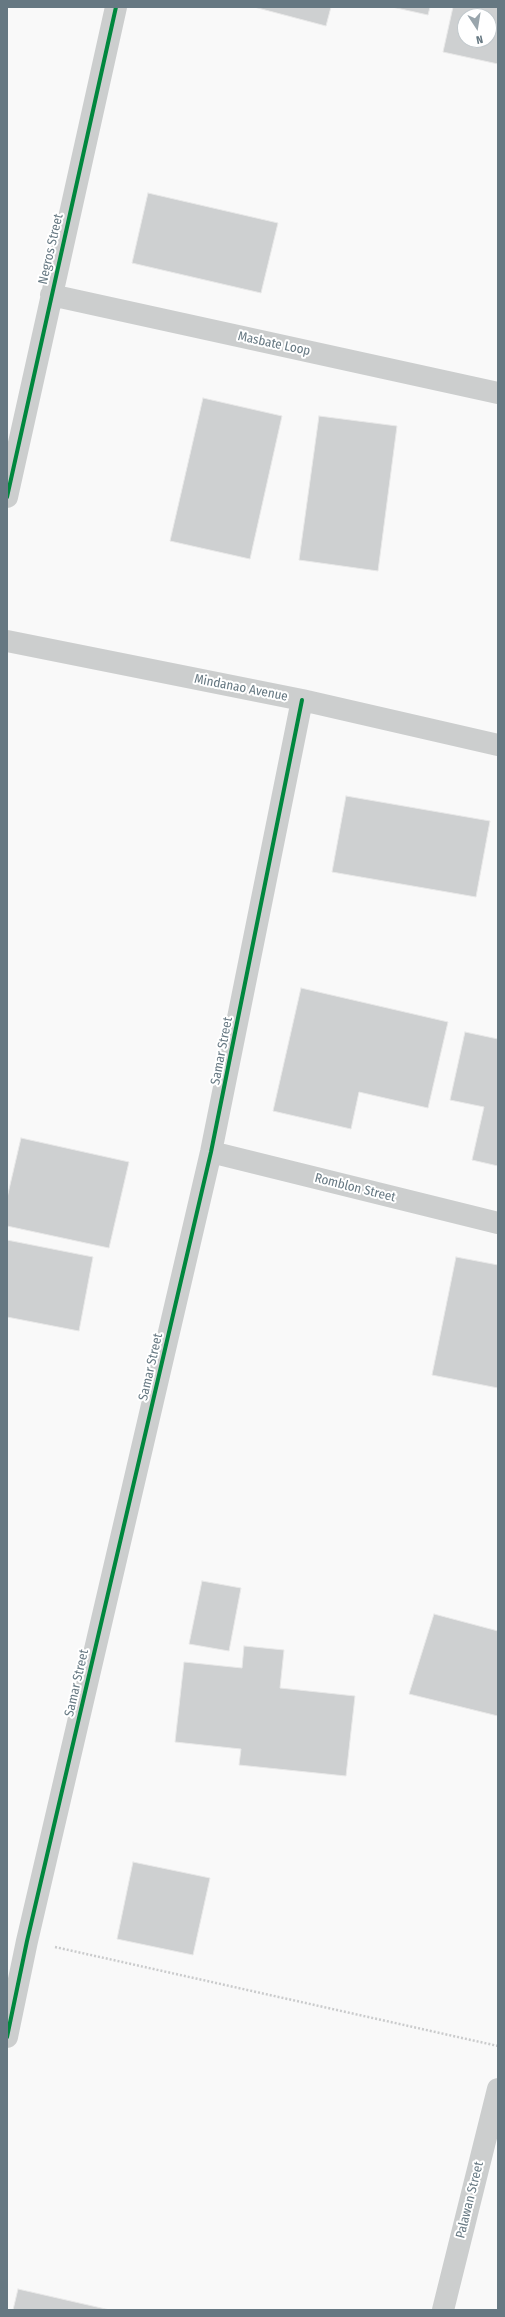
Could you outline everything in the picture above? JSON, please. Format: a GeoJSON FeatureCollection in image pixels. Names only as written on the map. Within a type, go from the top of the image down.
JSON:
{"type":"FeatureCollection","features":[{"type":"Feature","properties":{"kind":"street","name":"Negros Street"},"geometry":{"type":"LineString","coordinates":[[7,497],[116,7]]}},
{"type":"Feature","properties":{"kind":"street","name":"Masbate Loop"},"geometry":{"type":"LineString","coordinates":[[51,295],[498,393]]}},
{"type":"Feature","properties":{"kind":"street","name":"Mindanao Avenue"},"geometry":{"type":"LineString","coordinates":[[7,641],[302,700],[498,745]]}},
{"type":"Feature","properties":{"kind":"street","name":"Samar Street"},"geometry":{"type":"LineString","coordinates":[[7,2037],[27,1941],[211,1152],[302,700]]}},
{"type":"Feature","properties":{"kind":"street","name":"Romblon Street"},"geometry":{"type":"LineString","coordinates":[[211,1152],[498,1223]]}},
{"type":"Feature","properties":{"kind":"street","name":"Palawan Street"},"geometry":{"type":"LineString","coordinates":[[443,2310],[498,2090]]}},
{"type":"Feature","properties":{"kind":"path"},"geometry":{"type":"LineString","coordinates":[[27,1941],[498,2046]]}},
{"type":"Feature","properties":{"kind":"building"},"geometry":{"type":"Polygon","coordinates":[[[254,7],[331,7],[326,26],[254,7]]]}},
{"type":"Feature","properties":{"kind":"building"},"geometry":{"type":"Polygon","coordinates":[[[392,7],[430,7],[428,15],[392,7]]]}},
{"type":"Feature","properties":{"kind":"building"},"geometry":{"type":"Polygon","coordinates":[[[453,7],[498,7],[498,64],[443,52],[453,7]]]}},
{"type":"Feature","properties":{"kind":"building"},"geometry":{"type":"Polygon","coordinates":[[[148,193],[278,223],[261,293],[132,263],[148,193]]]}},
{"type":"Feature","properties":{"kind":"building"},"geometry":{"type":"Polygon","coordinates":[[[203,398],[282,416],[250,559],[170,541],[203,398]]]}},
{"type":"Feature","properties":{"kind":"building"},"geometry":{"type":"Polygon","coordinates":[[[319,416],[397,426],[378,571],[299,560],[319,416]]]}},
{"type":"Feature","properties":{"kind":"building"},"geometry":{"type":"Polygon","coordinates":[[[346,796],[490,821],[476,897],[332,872],[346,796]]]}},
{"type":"Feature","properties":{"kind":"building"},"geometry":{"type":"Polygon","coordinates":[[[301,988],[448,1022],[428,1108],[359,1092],[351,1129],[273,1111],[301,988]]]}},
{"type":"Feature","properties":{"kind":"building"},"geometry":{"type":"Polygon","coordinates":[[[465,1032],[498,1039],[498,1166],[472,1160],[484,1107],[450,1100],[465,1032]]]}},
{"type":"Feature","properties":{"kind":"building"},"geometry":{"type":"Polygon","coordinates":[[[21,1138],[129,1162],[109,1248],[7,1226],[7,1198],[21,1138]]]}},
{"type":"Feature","properties":{"kind":"building"},"geometry":{"type":"Polygon","coordinates":[[[7,1240],[93,1257],[79,1331],[7,1317],[7,1240]]]}},
{"type":"Feature","properties":{"kind":"building"},"geometry":{"type":"Polygon","coordinates":[[[456,1257],[498,1265],[498,1388],[432,1375],[456,1257]]]}},
{"type":"Feature","properties":{"kind":"building"},"geometry":{"type":"Polygon","coordinates":[[[202,1581],[241,1588],[229,1651],[189,1644],[202,1581]]]}},
{"type":"Feature","properties":{"kind":"building"},"geometry":{"type":"Polygon","coordinates":[[[434,1614],[498,1631],[498,1716],[409,1694],[434,1614]]]}},
{"type":"Feature","properties":{"kind":"building"},"geometry":{"type":"Polygon","coordinates":[[[244,1646],[284,1650],[280,1688],[355,1696],[346,1776],[239,1765],[241,1749],[175,1742],[184,1662],[242,1668],[244,1646]]]}},
{"type":"Feature","properties":{"kind":"building"},"geometry":{"type":"Polygon","coordinates":[[[133,1862],[210,1878],[193,1955],[117,1939],[133,1862]]]}},
{"type":"Feature","properties":{"kind":"building"},"geometry":{"type":"Polygon","coordinates":[[[18,2289],[110,2310],[13,2310],[18,2289]]]}},
{"type":"Feature","properties":{"kind":"cycle path"},"geometry":{"type":"LineString","coordinates":[[7,497],[116,7]]}},
{"type":"Feature","properties":{"kind":"cycle path"},"geometry":{"type":"LineString","coordinates":[[7,2037],[27,1941],[211,1152],[302,700]]}}]}
